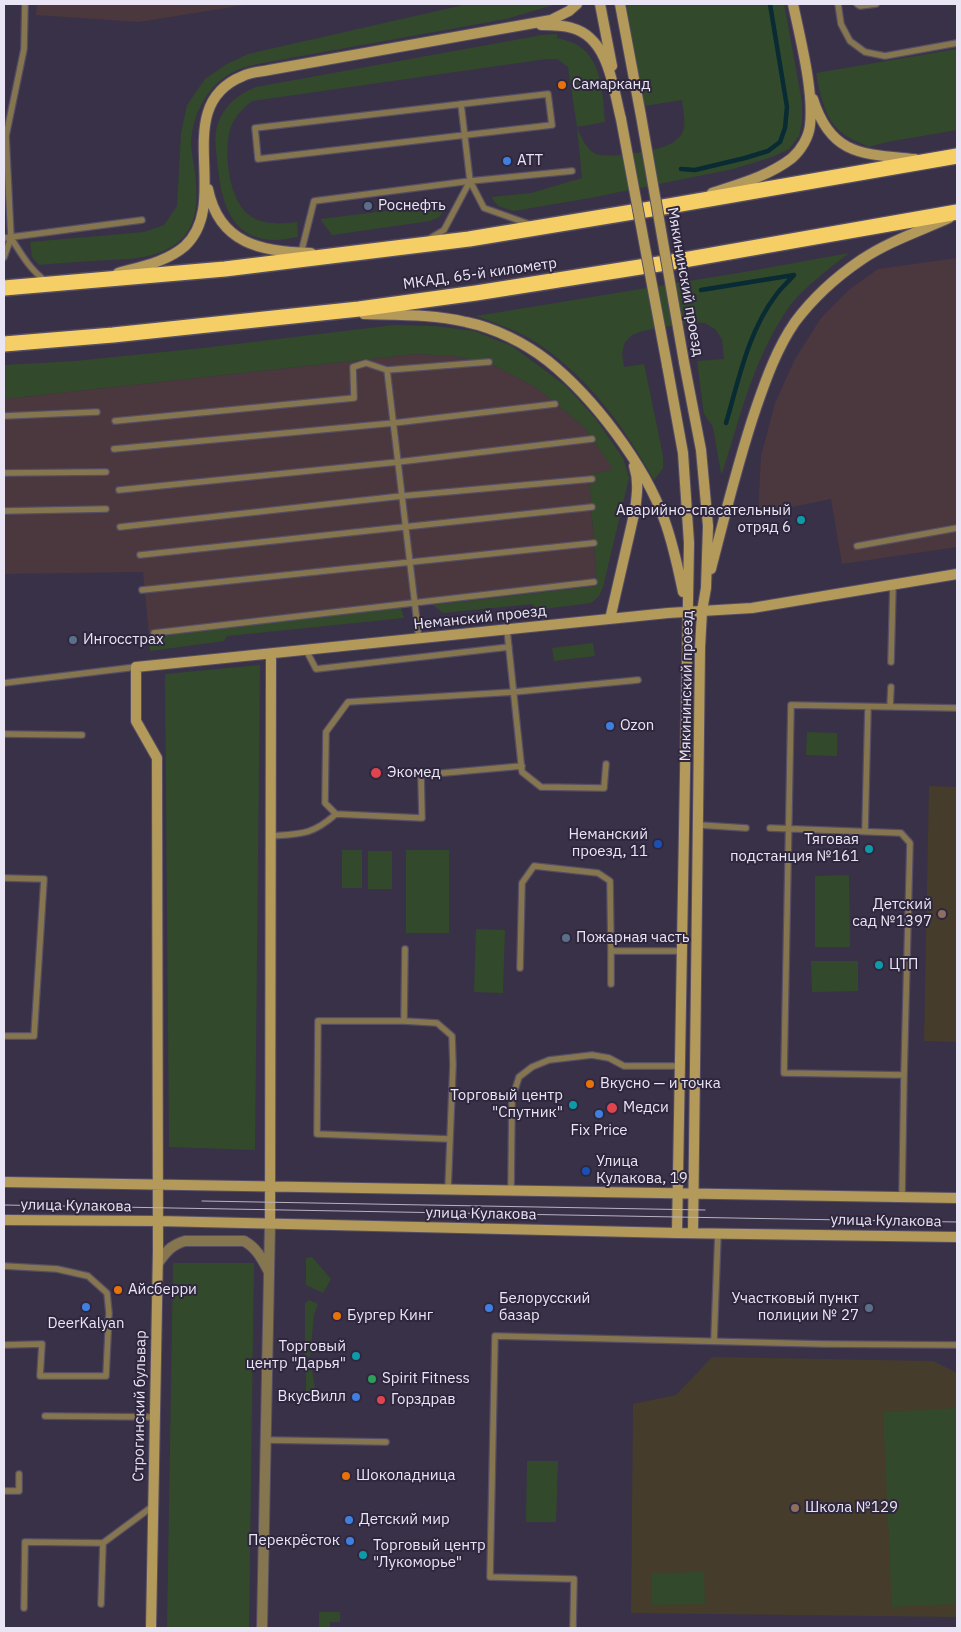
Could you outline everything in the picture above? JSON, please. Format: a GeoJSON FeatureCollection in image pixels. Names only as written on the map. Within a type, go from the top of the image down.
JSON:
{"type":"FeatureCollection","features":[{"type":"Feature","properties":{"kind":"highway"},"geometry":{"type":"LineString","coordinates":[[4,288],[225,269],[300,257],[346,254],[418,245],[669,206],[957,156]]}},
{"type":"Feature","properties":{"kind":"highway","name":"МКАД, 65-й километр"},"geometry":{"type":"LineString","coordinates":[[4,344],[113,335],[328,312],[476,293],[678,261],[957,213]]}},
{"type":"Feature","properties":{"kind":"main road"},"geometry":{"type":"LineString","coordinates":[[85,282],[168,257],[185,246],[194,235],[204,202],[202,142],[205,121],[212,102],[221,90],[232,81],[244,75],[551,20],[569,11],[577,4]]}},
{"type":"Feature","properties":{"kind":"main road"},"geometry":{"type":"LineString","coordinates":[[600,4],[621,119]]}},
{"type":"Feature","properties":{"kind":"main road","name":"Мякининский проезд"},"geometry":{"type":"LineString","coordinates":[[620,4],[701,450],[708,526],[706,588],[702,611],[700,648],[694,1233]]}},
{"type":"Feature","properties":{"kind":"main road"},"geometry":{"type":"LineString","coordinates":[[669,206],[751,180],[772,171],[793,157],[806,141],[810,126],[808,83],[794,4]]}},
{"type":"Feature","properties":{"kind":"main road"},"geometry":{"type":"LineString","coordinates":[[525,25],[573,28],[588,36],[598,47],[607,66],[621,119]]}},
{"type":"Feature","properties":{"kind":"main road"},"geometry":{"type":"LineString","coordinates":[[808,83],[823,124],[834,138],[850,149],[871,155],[931,160]]}},
{"type":"Feature","properties":{"kind":"main road","name":"Мякининский проезд"},"geometry":{"type":"LineString","coordinates":[[621,119],[682,453],[687,500],[689,542],[677,1233]]}},
{"type":"Feature","properties":{"kind":"main road"},"geometry":{"type":"LineString","coordinates":[[204,173],[210,200],[218,218],[230,232],[244,242],[264,249],[300,257]]}},
{"type":"Feature","properties":{"kind":"main road"},"geometry":{"type":"LineString","coordinates":[[706,588],[748,432],[766,381],[780,349],[795,323],[818,295],[862,259],[957,213]]}},
{"type":"Feature","properties":{"kind":"main road"},"geometry":{"type":"LineString","coordinates":[[328,312],[431,317],[466,322],[497,332],[547,360],[600,413],[630,454],[654,494],[664,518],[679,570],[687,612]]}},
{"type":"Feature","properties":{"kind":"main road"},"geometry":{"type":"LineString","coordinates":[[610,619],[637,496],[637,475],[630,454]]}},
{"type":"Feature","properties":{"kind":"main road"},"geometry":{"type":"LineString","coordinates":[[687,500],[695,522],[700,526],[708,526],[718,522],[726,512]]}},
{"type":"Feature","properties":{"kind":"main road","name":"Неманский проезд"},"geometry":{"type":"LineString","coordinates":[[136,667],[610,619],[752,608],[957,574]]}},
{"type":"Feature","properties":{"kind":"main road"},"geometry":{"type":"LineString","coordinates":[[270,1224],[271,654]]}},
{"type":"Feature","properties":{"kind":"main road","name":"Строгинский бульвар"},"geometry":{"type":"LineString","coordinates":[[136,667],[136,721],[157,758],[158,1263],[151,1628]]}},
{"type":"Feature","properties":{"kind":"main road","name":"улица Кулакова"},"geometry":{"type":"LineString","coordinates":[[4,1182],[957,1198]]}},
{"type":"Feature","properties":{"kind":"main road","name":"улица Кулакова"},"geometry":{"type":"LineString","coordinates":[[4,1220],[158,1221],[718,1234],[957,1237]]}},
{"type":"Feature","properties":{"kind":"street"},"geometry":{"type":"LineString","coordinates":[[262,1628],[270,1224]]}},
{"type":"Feature","properties":{"kind":"street"},"geometry":{"type":"LineString","coordinates":[[158,1263],[167,1250],[184,1241],[244,1241],[252,1245],[257,1251],[269,1273]]}},
{"type":"Feature","properties":{"kind":"lane"},"geometry":{"type":"LineString","coordinates":[[4,257],[11,238],[6,136],[24,49],[25,4]]}},
{"type":"Feature","properties":{"kind":"lane"},"geometry":{"type":"LineString","coordinates":[[838,4],[841,24],[850,40],[865,52],[885,56],[957,42]]}},
{"type":"Feature","properties":{"kind":"lane"},"geometry":{"type":"LineString","coordinates":[[857,4],[860,6],[876,4]]}},
{"type":"Feature","properties":{"kind":"lane"},"geometry":{"type":"LineString","coordinates":[[548,94],[552,125],[465,135],[258,159],[255,128],[548,94]]}},
{"type":"Feature","properties":{"kind":"lane"},"geometry":{"type":"LineString","coordinates":[[462,104],[470,181],[484,208],[538,227]]}},
{"type":"Feature","properties":{"kind":"lane"},"geometry":{"type":"LineString","coordinates":[[300,257],[314,201],[470,181],[572,171]]}},
{"type":"Feature","properties":{"kind":"lane"},"geometry":{"type":"LineString","coordinates":[[418,245],[444,230],[470,181]]}},
{"type":"Feature","properties":{"kind":"lane"},"geometry":{"type":"LineString","coordinates":[[4,238],[142,220]]}},
{"type":"Feature","properties":{"kind":"lane"},"geometry":{"type":"LineString","coordinates":[[11,238],[36,274],[51,285]]}},
{"type":"Feature","properties":{"kind":"lane"},"geometry":{"type":"LineString","coordinates":[[115,422],[354,398],[353,367],[366,363],[387,370],[489,362]]}},
{"type":"Feature","properties":{"kind":"lane"},"geometry":{"type":"LineString","coordinates":[[387,370],[419,639]]}},
{"type":"Feature","properties":{"kind":"lane"},"geometry":{"type":"LineString","coordinates":[[114,449],[394,423],[555,404]]}},
{"type":"Feature","properties":{"kind":"lane"},"geometry":{"type":"LineString","coordinates":[[4,416],[97,412]]}},
{"type":"Feature","properties":{"kind":"lane"},"geometry":{"type":"LineString","coordinates":[[119,490],[398,462],[592,439]]}},
{"type":"Feature","properties":{"kind":"lane"},"geometry":{"type":"LineString","coordinates":[[4,473],[106,472]]}},
{"type":"Feature","properties":{"kind":"lane"},"geometry":{"type":"LineString","coordinates":[[120,527],[402,496],[592,479]]}},
{"type":"Feature","properties":{"kind":"lane"},"geometry":{"type":"LineString","coordinates":[[140,554],[592,507]]}},
{"type":"Feature","properties":{"kind":"lane"},"geometry":{"type":"LineString","coordinates":[[4,511],[106,509]]}},
{"type":"Feature","properties":{"kind":"lane"},"geometry":{"type":"LineString","coordinates":[[857,546],[957,528]]}},
{"type":"Feature","properties":{"kind":"lane"},"geometry":{"type":"LineString","coordinates":[[142,590],[594,543]]}},
{"type":"Feature","properties":{"kind":"lane"},"geometry":{"type":"LineString","coordinates":[[154,633],[594,582]]}},
{"type":"Feature","properties":{"kind":"lane"},"geometry":{"type":"LineString","coordinates":[[891,662],[893,586]]}},
{"type":"Feature","properties":{"kind":"lane"},"geometry":{"type":"LineString","coordinates":[[507,630],[522,772],[541,787],[604,788],[606,764]]}},
{"type":"Feature","properties":{"kind":"lane"},"geometry":{"type":"LineString","coordinates":[[306,650],[316,669],[509,647]]}},
{"type":"Feature","properties":{"kind":"lane","name":"Неманский проезд"},"geometry":{"type":"LineString","coordinates":[[4,683],[136,667]]}},
{"type":"Feature","properties":{"kind":"lane"},"geometry":{"type":"LineString","coordinates":[[522,766],[421,775],[422,818],[336,814],[325,803],[326,732],[348,702],[514,692],[638,680]]}},
{"type":"Feature","properties":{"kind":"lane"},"geometry":{"type":"LineString","coordinates":[[890,707],[891,687]]}},
{"type":"Feature","properties":{"kind":"lane"},"geometry":{"type":"LineString","coordinates":[[904,1075],[784,1073],[791,705],[957,708]]}},
{"type":"Feature","properties":{"kind":"lane"},"geometry":{"type":"LineString","coordinates":[[865,831],[868,706]]}},
{"type":"Feature","properties":{"kind":"lane"},"geometry":{"type":"LineString","coordinates":[[4,734],[82,735]]}},
{"type":"Feature","properties":{"kind":"lane"},"geometry":{"type":"LineString","coordinates":[[271,836],[305,834],[323,826],[336,814]]}},
{"type":"Feature","properties":{"kind":"lane"},"geometry":{"type":"LineString","coordinates":[[699,825],[746,828]]}},
{"type":"Feature","properties":{"kind":"lane"},"geometry":{"type":"LineString","coordinates":[[770,828],[900,832],[910,842],[902,1197]]}},
{"type":"Feature","properties":{"kind":"lane"},"geometry":{"type":"LineString","coordinates":[[520,968],[522,883],[534,866],[598,873],[610,881],[610,984]]}},
{"type":"Feature","properties":{"kind":"lane"},"geometry":{"type":"LineString","coordinates":[[4,878],[44,879],[34,1036],[4,1036]]}},
{"type":"Feature","properties":{"kind":"lane"},"geometry":{"type":"LineString","coordinates":[[404,1021],[405,949]]}},
{"type":"Feature","properties":{"kind":"lane"},"geometry":{"type":"LineString","coordinates":[[611,950],[682,951]]}},
{"type":"Feature","properties":{"kind":"lane"},"geometry":{"type":"LineString","coordinates":[[448,1190],[452,1036],[437,1023],[318,1021],[316,1134],[449,1139]]}},
{"type":"Feature","properties":{"kind":"lane"},"geometry":{"type":"LineString","coordinates":[[511,1191],[512,1099],[519,1077],[532,1067],[549,1060],[592,1055],[609,1058],[624,1066],[680,1066]]}},
{"type":"Feature","properties":{"kind":"lane"},"geometry":{"type":"LineString","coordinates":[[714,1340],[718,1234]]}},
{"type":"Feature","properties":{"kind":"lane"},"geometry":{"type":"LineString","coordinates":[[4,1266],[57,1269],[88,1276],[107,1294],[109,1313],[106,1376],[40,1376],[42,1344],[4,1345]]}},
{"type":"Feature","properties":{"kind":"lane"},"geometry":{"type":"LineString","coordinates":[[573,1628],[574,1579],[490,1577],[495,1336],[823,1344],[957,1344]]}},
{"type":"Feature","properties":{"kind":"lane"},"geometry":{"type":"LineString","coordinates":[[45,1416],[155,1418]]}},
{"type":"Feature","properties":{"kind":"lane"},"geometry":{"type":"LineString","coordinates":[[266,1440],[386,1442]]}},
{"type":"Feature","properties":{"kind":"lane"},"geometry":{"type":"LineString","coordinates":[[4,1491],[19,1491],[19,1474]]}},
{"type":"Feature","properties":{"kind":"lane"},"geometry":{"type":"LineString","coordinates":[[24,1608],[25,1542],[103,1543],[153,1506]]}},
{"type":"Feature","properties":{"kind":"lane"},"geometry":{"type":"LineString","coordinates":[[101,1604],[103,1543]]}},
{"type":"Feature","properties":{"kind":"shaded area"},"geometry":{"type":"Polygon","coordinates":[[[37,4],[251,4],[139,22],[36,15],[37,4]]]}},
{"type":"Feature","properties":{"kind":"shaded area"},"geometry":{"type":"Polygon","coordinates":[[[957,258],[957,547],[842,564],[831,499],[758,514],[761,456],[775,403],[795,359],[821,318],[850,289],[878,269],[957,258]]]}},
{"type":"Feature","properties":{"kind":"shaded area"},"geometry":{"type":"Polygon","coordinates":[[[416,354],[453,356],[487,362],[537,388],[584,427],[614,469],[589,475],[597,586],[149,636],[143,572],[4,574],[4,399],[416,354]]]}},
{"type":"Feature","properties":{"kind":"shaded area","name":"Детский сад №1397"},"geometry":{"type":"Polygon","coordinates":[[[929,786],[957,787],[957,1042],[924,1041],[929,786]]]}},
{"type":"Feature","properties":{"kind":"shaded area","name":"Школа №129"},"geometry":{"type":"Polygon","coordinates":[[[712,1357],[933,1361],[957,1373],[957,1617],[631,1613],[633,1404],[676,1395],[712,1357]]]}},
{"type":"Feature","properties":{"kind":"green space"},"geometry":{"type":"Polygon","coordinates":[[[468,4],[557,4],[506,19],[261,63],[236,70],[214,86],[198,112],[191,142],[195,169],[195,209],[189,230],[182,239],[161,252],[134,258],[39,265],[32,257],[30,242],[144,232],[164,225],[177,206],[181,133],[187,105],[205,79],[227,64],[248,54],[468,4]]]}},
{"type":"Feature","properties":{"kind":"green space"},"geometry":{"type":"Polygon","coordinates":[[[626,4],[784,4],[802,102],[802,122],[799,136],[789,149],[772,157],[733,169],[590,198],[514,211],[498,206],[491,197],[531,193],[582,178],[577,127],[584,142],[591,151],[609,156],[632,154],[664,147],[682,134],[684,122],[682,100],[644,106],[626,4]]]}},
{"type":"Feature","properties":{"kind":"green space"},"geometry":{"type":"Polygon","coordinates":[[[557,34],[557,38],[574,43],[587,52],[600,80],[605,122],[577,127],[568,67],[557,59],[546,59],[252,101],[238,114],[232,124],[228,146],[229,174],[237,200],[252,217],[268,223],[297,222],[298,237],[276,240],[253,236],[243,230],[230,214],[222,193],[215,143],[217,126],[227,107],[237,97],[256,87],[542,35],[557,34]]]}},
{"type":"Feature","properties":{"kind":"green space"},"geometry":{"type":"Polygon","coordinates":[[[957,49],[957,130],[869,147],[851,139],[835,127],[830,120],[816,73],[957,49]]]}},
{"type":"Feature","properties":{"kind":"green space"},"geometry":{"type":"Polygon","coordinates":[[[442,204],[443,212],[439,217],[430,221],[332,235],[320,219],[442,204]]]}},
{"type":"Feature","properties":{"kind":"green space"},"geometry":{"type":"Polygon","coordinates":[[[849,253],[801,293],[777,326],[766,346],[749,388],[722,474],[713,427],[704,414],[697,361],[724,359],[722,339],[715,329],[705,323],[692,322],[642,331],[632,335],[625,342],[622,353],[624,367],[644,364],[663,456],[663,468],[654,480],[615,420],[585,383],[567,366],[529,338],[476,316],[750,271],[849,253]]]}},
{"type":"Feature","properties":{"kind":"green space"},"geometry":{"type":"Polygon","coordinates":[[[394,325],[435,326],[474,331],[512,346],[566,386],[595,418],[623,458],[629,478],[603,587],[599,596],[591,603],[536,610],[532,604],[443,613],[433,605],[597,586],[589,475],[613,469],[584,427],[537,388],[487,362],[453,356],[416,354],[4,399],[4,365],[75,361],[203,348],[394,325]]]}},
{"type":"Feature","properties":{"kind":"green space"},"geometry":{"type":"Polygon","coordinates":[[[401,608],[404,618],[227,636],[224,641],[150,651],[149,636],[401,608]]]}},
{"type":"Feature","properties":{"kind":"green space"},"geometry":{"type":"Polygon","coordinates":[[[593,643],[595,656],[554,661],[552,648],[593,643]]]}},
{"type":"Feature","properties":{"kind":"green space"},"geometry":{"type":"Polygon","coordinates":[[[260,665],[255,1150],[169,1147],[165,674],[260,665]]]}},
{"type":"Feature","properties":{"kind":"green space"},"geometry":{"type":"Polygon","coordinates":[[[807,732],[837,733],[837,756],[806,755],[807,732]]]}},
{"type":"Feature","properties":{"kind":"green space"},"geometry":{"type":"Polygon","coordinates":[[[342,850],[362,850],[362,888],[342,888],[342,850]]]}},
{"type":"Feature","properties":{"kind":"green space"},"geometry":{"type":"Polygon","coordinates":[[[406,850],[449,850],[449,933],[406,933],[406,850]]]}},
{"type":"Feature","properties":{"kind":"green space"},"geometry":{"type":"Polygon","coordinates":[[[368,851],[392,851],[392,889],[368,889],[368,851]]]}},
{"type":"Feature","properties":{"kind":"green space"},"geometry":{"type":"Polygon","coordinates":[[[849,875],[850,947],[815,947],[815,876],[849,875]]]}},
{"type":"Feature","properties":{"kind":"green space"},"geometry":{"type":"Polygon","coordinates":[[[476,929],[505,930],[503,993],[474,992],[476,929]]]}},
{"type":"Feature","properties":{"kind":"green space"},"geometry":{"type":"Polygon","coordinates":[[[811,961],[858,961],[858,991],[812,992],[811,961]]]}},
{"type":"Feature","properties":{"kind":"green space"},"geometry":{"type":"Polygon","coordinates":[[[312,1257],[331,1279],[323,1293],[306,1285],[306,1258],[312,1257]]]}},
{"type":"Feature","properties":{"kind":"green space"},"geometry":{"type":"Polygon","coordinates":[[[173,1263],[254,1263],[249,1628],[167,1628],[173,1263]]]}},
{"type":"Feature","properties":{"kind":"green space"},"geometry":{"type":"Polygon","coordinates":[[[309,1300],[318,1304],[314,1315],[310,1357],[305,1357],[305,1303],[309,1300]]]}},
{"type":"Feature","properties":{"kind":"green space"},"geometry":{"type":"Polygon","coordinates":[[[311,1364],[315,1389],[306,1402],[306,1366],[311,1364]]]}},
{"type":"Feature","properties":{"kind":"green space"},"geometry":{"type":"Polygon","coordinates":[[[957,1408],[957,1604],[892,1607],[883,1412],[957,1408]]]}},
{"type":"Feature","properties":{"kind":"green space"},"geometry":{"type":"Polygon","coordinates":[[[527,1461],[558,1461],[556,1522],[526,1522],[527,1461]]]}},
{"type":"Feature","properties":{"kind":"green space"},"geometry":{"type":"Polygon","coordinates":[[[704,1572],[705,1604],[652,1605],[651,1573],[704,1572]]]}},
{"type":"Feature","properties":{"kind":"green space"},"geometry":{"type":"Polygon","coordinates":[[[319,1612],[340,1612],[340,1622],[330,1622],[330,1628],[319,1628],[319,1612]]]}},
{"type":"Feature","properties":{"kind":"waterway"},"geometry":{"type":"LineString","coordinates":[[681,169],[695,170],[745,158],[768,151],[780,142],[785,128],[787,107],[770,4]]}},
{"type":"Feature","properties":{"kind":"waterway"},"geometry":{"type":"LineString","coordinates":[[701,290],[794,275],[776,295],[758,324],[745,356],[726,423]]}},
{"type":"Feature","properties":{"kind":"tram line"},"geometry":{"type":"LineString","coordinates":[[202,1201],[705,1210]]}},
{"type":"Feature","properties":{"kind":"tram line"},"geometry":{"type":"LineString","coordinates":[[4,1205],[957,1222]]}},
{"type":"Feature","properties":{"kind":"place","name":"Самарканд"},"geometry":{"type":"Point","coordinates":[562,85]}},
{"type":"Feature","properties":{"kind":"place","name":"АТТ"},"geometry":{"type":"Point","coordinates":[507,161]}},
{"type":"Feature","properties":{"kind":"place","name":"Роснефть"},"geometry":{"type":"Point","coordinates":[368,206]}},
{"type":"Feature","properties":{"kind":"place","name":"Аварийно-спасательный отряд 6"},"geometry":{"type":"Point","coordinates":[801,520]}},
{"type":"Feature","properties":{"kind":"place","name":"Ингосстрах"},"geometry":{"type":"Point","coordinates":[73,640]}},
{"type":"Feature","properties":{"kind":"place","name":"Ozon"},"geometry":{"type":"Point","coordinates":[610,726]}},
{"type":"Feature","properties":{"kind":"place","name":"Экомед"},"geometry":{"type":"Point","coordinates":[376,773]}},
{"type":"Feature","properties":{"kind":"place","name":"Неманский проезд, 11"},"geometry":{"type":"Point","coordinates":[658,844]}},
{"type":"Feature","properties":{"kind":"place","name":"Тяговая подстанция №161"},"geometry":{"type":"Point","coordinates":[869,849]}},
{"type":"Feature","properties":{"kind":"place","name":"Детский сад №1397"},"geometry":{"type":"Point","coordinates":[942,914]}},
{"type":"Feature","properties":{"kind":"place","name":"Пожарная часть"},"geometry":{"type":"Point","coordinates":[566,938]}},
{"type":"Feature","properties":{"kind":"place","name":"ЦТП"},"geometry":{"type":"Point","coordinates":[879,965]}},
{"type":"Feature","properties":{"kind":"place","name":"Вкусно — и точка"},"geometry":{"type":"Point","coordinates":[590,1084]}},
{"type":"Feature","properties":{"kind":"place","name":"Торговый центр \"Спутник\""},"geometry":{"type":"Point","coordinates":[573,1105]}},
{"type":"Feature","properties":{"kind":"place","name":"Медси"},"geometry":{"type":"Point","coordinates":[612,1108]}},
{"type":"Feature","properties":{"kind":"place","name":"Fix Price"},"geometry":{"type":"Point","coordinates":[599,1114]}},
{"type":"Feature","properties":{"kind":"place","name":"Улица Кулакова, 19"},"geometry":{"type":"Point","coordinates":[586,1171]}},
{"type":"Feature","properties":{"kind":"place","name":"Айсберри"},"geometry":{"type":"Point","coordinates":[118,1290]}},
{"type":"Feature","properties":{"kind":"place","name":"DeerKalyan"},"geometry":{"type":"Point","coordinates":[86,1307]}},
{"type":"Feature","properties":{"kind":"place","name":"Белорусский базар"},"geometry":{"type":"Point","coordinates":[489,1308]}},
{"type":"Feature","properties":{"kind":"place","name":"Участковый пункт полиции № 27"},"geometry":{"type":"Point","coordinates":[869,1308]}},
{"type":"Feature","properties":{"kind":"place","name":"Бургер Кинг"},"geometry":{"type":"Point","coordinates":[337,1316]}},
{"type":"Feature","properties":{"kind":"place","name":"Торговый центр \"Дарья\""},"geometry":{"type":"Point","coordinates":[356,1356]}},
{"type":"Feature","properties":{"kind":"place","name":"Spirit Fitness"},"geometry":{"type":"Point","coordinates":[372,1379]}},
{"type":"Feature","properties":{"kind":"place","name":"ВкусВилл"},"geometry":{"type":"Point","coordinates":[356,1397]}},
{"type":"Feature","properties":{"kind":"place","name":"Горздрав"},"geometry":{"type":"Point","coordinates":[381,1400]}},
{"type":"Feature","properties":{"kind":"place","name":"Шоколадница"},"geometry":{"type":"Point","coordinates":[346,1476]}},
{"type":"Feature","properties":{"kind":"place","name":"Школа №129"},"geometry":{"type":"Point","coordinates":[795,1508]}},
{"type":"Feature","properties":{"kind":"place","name":"Детский мир"},"geometry":{"type":"Point","coordinates":[349,1520]}},
{"type":"Feature","properties":{"kind":"place","name":"Перекрёсток"},"geometry":{"type":"Point","coordinates":[350,1541]}},
{"type":"Feature","properties":{"kind":"place","name":"Торговый центр \"Лукоморье\""},"geometry":{"type":"Point","coordinates":[363,1555]}}]}
